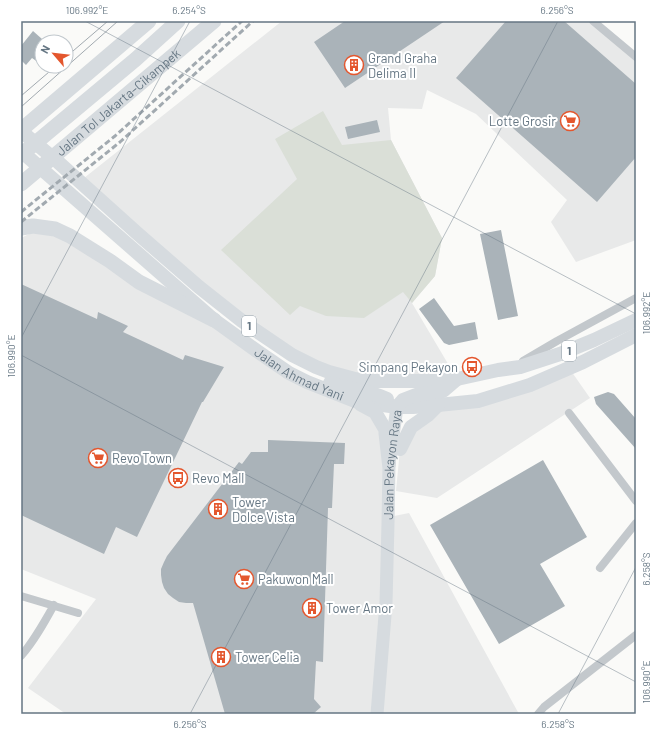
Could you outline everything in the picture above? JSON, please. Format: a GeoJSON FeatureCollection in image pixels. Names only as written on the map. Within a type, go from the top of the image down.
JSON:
{"type":"FeatureCollection","features":[{"type":"Feature","properties":{"kind":"highway","name":"1"},"geometry":{"type":"LineString","coordinates":[[21,131],[149,21]]}},
{"type":"Feature","properties":{"kind":"highway"},"geometry":{"type":"LineString","coordinates":[[21,155],[136,59],[178,21]]}},
{"type":"Feature","properties":{"kind":"highway"},"geometry":{"type":"LineString","coordinates":[[21,174],[140,74],[199,21]]}},
{"type":"Feature","properties":{"kind":"highway","name":"Jalan Tol Jakarta–Cikampek"},"geometry":{"type":"LineString","coordinates":[[21,184],[214,21]]}},
{"type":"Feature","properties":{"kind":"highway","name":"Jalan Ahmad Yani"},"geometry":{"type":"LineString","coordinates":[[21,131],[199,287],[242,321],[292,355],[316,367],[355,379],[392,382],[424,382],[457,379],[520,367],[560,354],[636,320]]}},
{"type":"Feature","properties":{"kind":"highway","name":"Jalan Ahmad Yani"},"geometry":{"type":"LineString","coordinates":[[21,151],[214,320],[289,373],[307,382],[355,401],[397,406],[438,405],[478,400],[530,385],[583,362],[636,335]]}},
{"type":"Feature","properties":{"kind":"highway"},"geometry":{"type":"LineString","coordinates":[[21,228],[33,226],[55,229],[70,236],[110,261],[139,282],[214,320]]}},
{"type":"Feature","properties":{"kind":"highway"},"geometry":{"type":"LineString","coordinates":[[498,370],[596,335],[636,316]]}},
{"type":"Feature","properties":{"kind":"highway"},"geometry":{"type":"LineString","coordinates":[[270,340],[314,376],[333,384],[386,398],[397,406],[403,400],[416,395],[443,391],[457,379]]}},
{"type":"Feature","properties":{"kind":"highway"},"geometry":{"type":"LineString","coordinates":[[355,401],[375,412],[386,429],[389,464]]}},
{"type":"Feature","properties":{"kind":"highway"},"geometry":{"type":"LineString","coordinates":[[400,449],[412,427],[438,405]]}},
{"type":"Feature","properties":{"kind":"main road","name":"Jalan Pekayon Raya"},"geometry":{"type":"LineString","coordinates":[[381,666],[404,413],[397,406]]}},
{"type":"Feature","properties":{"kind":"main road","name":"Jalan Pekayon Raya"},"geometry":{"type":"LineString","coordinates":[[379,714],[387,587],[389,464],[397,406]]}},
{"type":"Feature","properties":{"kind":"street"},"geometry":{"type":"LineString","coordinates":[[594,21],[636,57]]}},
{"type":"Feature","properties":{"kind":"street"},"geometry":{"type":"LineString","coordinates":[[520,363],[636,298]]}},
{"type":"Feature","properties":{"kind":"street"},"geometry":{"type":"LineString","coordinates":[[570,413],[636,500]]}},
{"type":"Feature","properties":{"kind":"street"},"geometry":{"type":"LineString","coordinates":[[600,568],[636,523]]}},
{"type":"Feature","properties":{"kind":"street"},"geometry":{"type":"LineString","coordinates":[[22,598],[78,613]]}},
{"type":"Feature","properties":{"kind":"street"},"geometry":{"type":"LineString","coordinates":[[21,656],[41,629],[54,606]]}},
{"type":"Feature","properties":{"kind":"street"},"geometry":{"type":"LineString","coordinates":[[538,714],[544,707],[636,635]]}},
{"type":"Feature","properties":{"kind":"shaded area"},"geometry":{"type":"Polygon","coordinates":[[[282,21],[590,21],[636,60],[636,240],[576,262],[551,222],[567,200],[476,114],[427,90],[422,109],[388,108],[391,140],[442,238],[435,276],[412,303],[457,379],[374,381],[292,355],[79,182],[282,21]]]}},
{"type":"Feature","properties":{"kind":"shaded area"},"geometry":{"type":"Polygon","coordinates":[[[323,111],[342,145],[391,140],[442,238],[435,276],[412,303],[403,292],[364,318],[326,316],[300,306],[290,315],[221,250],[297,179],[275,139],[323,111]]]}},
{"type":"Feature","properties":{"kind":"shaded area"},"geometry":{"type":"Polygon","coordinates":[[[43,227],[257,351],[375,412],[394,516],[409,513],[519,714],[66,714],[28,688],[96,599],[21,569],[21,238],[43,227]]]}},
{"type":"Feature","properties":{"kind":"shaded area"},"geometry":{"type":"Polygon","coordinates":[[[569,368],[590,398],[437,498],[396,491],[400,449],[428,415],[569,368]]]}},
{"type":"Feature","properties":{"kind":"building","name":"Grand Graha Delima II"},"geometry":{"type":"Polygon","coordinates":[[[345,21],[445,21],[345,88],[314,42],[345,21]]]}},
{"type":"Feature","properties":{"kind":"building","name":"Lotte Grosir"},"geometry":{"type":"Polygon","coordinates":[[[506,21],[564,21],[636,84],[636,157],[597,202],[456,78],[506,21]]]}},
{"type":"Feature","properties":{"kind":"building"},"geometry":{"type":"Polygon","coordinates":[[[33,31],[36,34],[34,34],[34,59],[32,58],[26,65],[21,60],[21,46],[33,31]]]}},
{"type":"Feature","properties":{"kind":"building"},"geometry":{"type":"Polygon","coordinates":[[[377,120],[380,132],[348,139],[345,127],[377,120]]]}},
{"type":"Feature","properties":{"kind":"building"},"geometry":{"type":"Polygon","coordinates":[[[501,230],[518,316],[498,320],[480,234],[501,230]]]}},
{"type":"Feature","properties":{"kind":"building","name":"Revo Town"},"geometry":{"type":"Polygon","coordinates":[[[21,284],[97,319],[98,312],[128,326],[123,332],[183,360],[185,355],[224,367],[202,402],[137,537],[116,527],[104,554],[21,515],[21,284]]]}},
{"type":"Feature","properties":{"kind":"building"},"geometry":{"type":"Polygon","coordinates":[[[434,298],[454,326],[475,322],[478,339],[449,345],[444,343],[419,309],[434,298]]]}},
{"type":"Feature","properties":{"kind":"building"},"geometry":{"type":"Polygon","coordinates":[[[608,392],[614,394],[636,419],[636,449],[596,404],[594,397],[608,392]]]}},
{"type":"Feature","properties":{"kind":"building","name":"Pakuwon Mall"},"geometry":{"type":"Polygon","coordinates":[[[268,440],[345,443],[344,464],[334,464],[332,508],[328,508],[323,662],[316,661],[314,699],[321,707],[313,714],[225,714],[193,603],[179,602],[173,598],[168,594],[162,582],[161,569],[167,556],[239,462],[242,464],[251,452],[268,452],[268,440]]]}},
{"type":"Feature","properties":{"kind":"building"},"geometry":{"type":"Polygon","coordinates":[[[543,460],[587,537],[540,564],[565,606],[499,644],[430,525],[543,460]]]}},
{"type":"Feature","properties":{"kind":"tram line"},"geometry":{"type":"LineString","coordinates":[[74,50],[108,21]]}},
{"type":"Feature","properties":{"kind":"tram line"},"geometry":{"type":"LineString","coordinates":[[21,107],[118,21]]}},
{"type":"Feature","properties":{"kind":"tram line"},"geometry":{"type":"LineString","coordinates":[[21,96],[47,74]]}},
{"type":"Feature","properties":{"kind":"railway"},"geometry":{"type":"LineString","coordinates":[[21,212],[115,136],[242,21]]}},
{"type":"Feature","properties":{"kind":"railway"},"geometry":{"type":"LineString","coordinates":[[21,222],[120,142],[253,21]]}},
{"type":"Feature","properties":{"kind":"place","name":"Grand Graha Delima II"},"geometry":{"type":"Point","coordinates":[354,65]}},
{"type":"Feature","properties":{"kind":"place","name":"Lotte Grosir"},"geometry":{"type":"Point","coordinates":[570,121]}},
{"type":"Feature","properties":{"kind":"place","name":"Simpang Pekayon"},"geometry":{"type":"Point","coordinates":[472,367]}},
{"type":"Feature","properties":{"kind":"place","name":"Revo Town"},"geometry":{"type":"Point","coordinates":[98,458]}},
{"type":"Feature","properties":{"kind":"place","name":"Revo Mall"},"geometry":{"type":"Point","coordinates":[178,478]}},
{"type":"Feature","properties":{"kind":"place","name":"Tower Dolce Vista"},"geometry":{"type":"Point","coordinates":[218,509]}},
{"type":"Feature","properties":{"kind":"place","name":"Pakuwon Mall"},"geometry":{"type":"Point","coordinates":[244,579]}},
{"type":"Feature","properties":{"kind":"place","name":"Tower Amor"},"geometry":{"type":"Point","coordinates":[312,608]}},
{"type":"Feature","properties":{"kind":"place","name":"Tower Celia"},"geometry":{"type":"Point","coordinates":[221,657]}}]}
